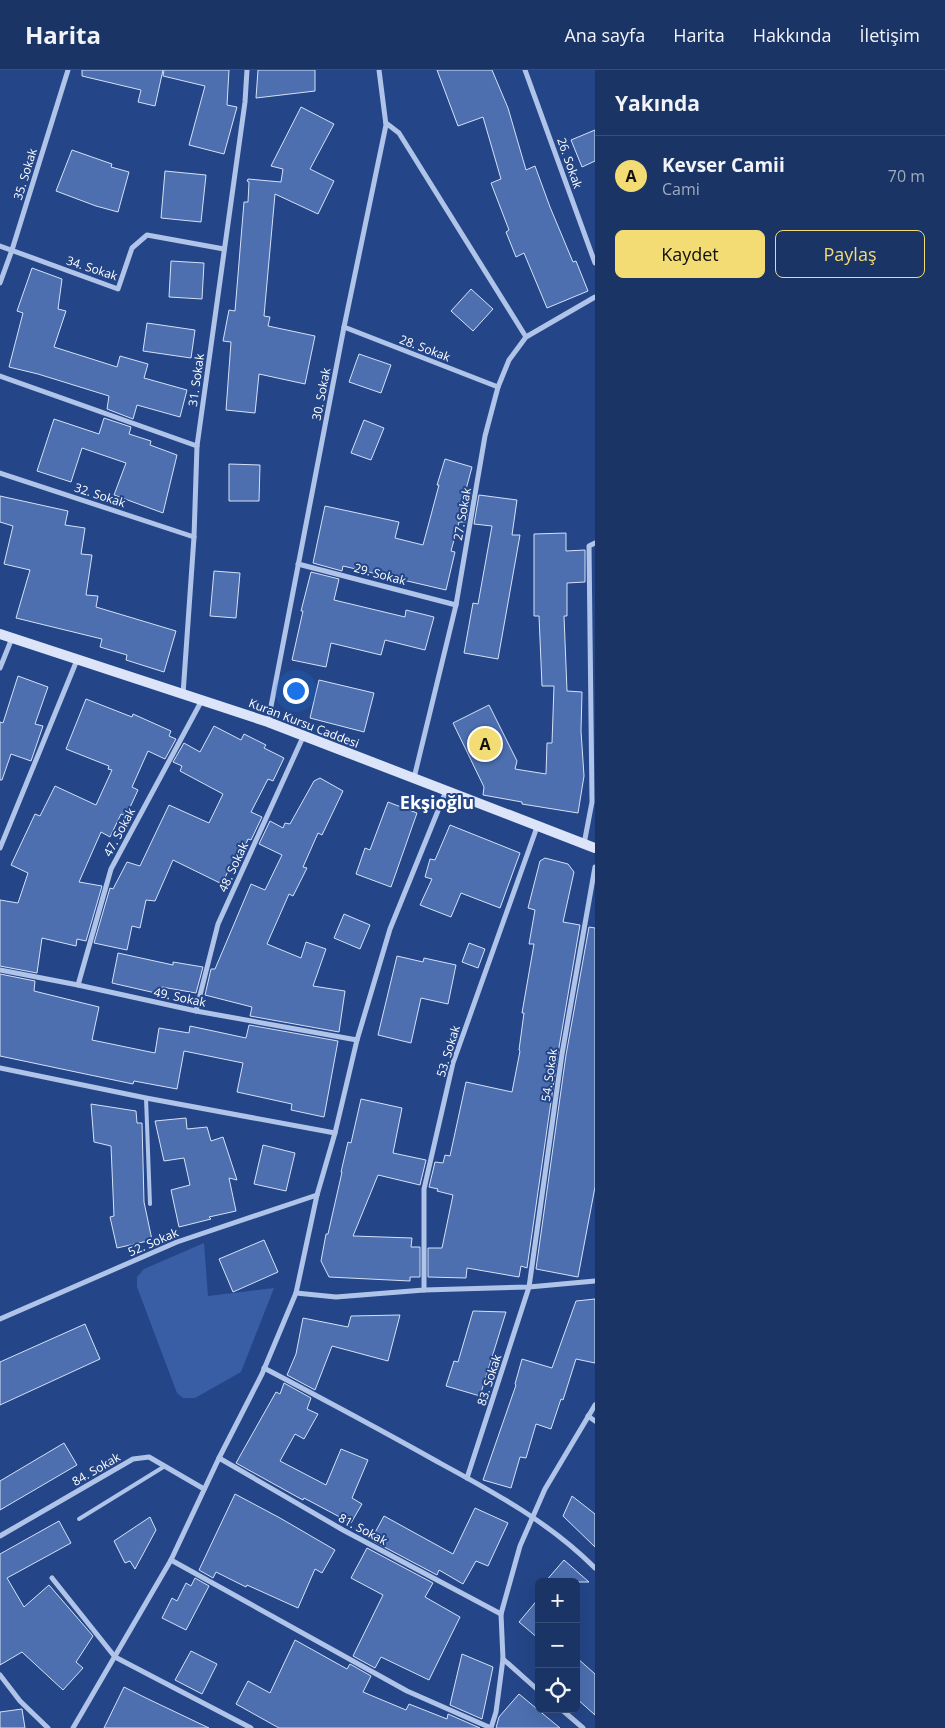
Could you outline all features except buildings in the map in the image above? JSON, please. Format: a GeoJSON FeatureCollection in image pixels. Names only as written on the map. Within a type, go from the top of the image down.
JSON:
{"type":"FeatureCollection","features":[{"type":"Feature","properties":{"kind":"main road","name":"Kuran Kursu Caddesi"},"geometry":{"type":"LineString","coordinates":[[0,634],[268,722],[595,848]]}},
{"type":"Feature","properties":{"kind":"street","name":"35. Sokak"},"geometry":{"type":"LineString","coordinates":[[0,283],[68,70]]}},
{"type":"Feature","properties":{"kind":"street","name":"31. Sokak"},"geometry":{"type":"LineString","coordinates":[[183,694],[194,537],[198,446],[245,102],[247,70]]}},
{"type":"Feature","properties":{"kind":"street","name":"30. Sokak"},"geometry":{"type":"LineString","coordinates":[[268,722],[385,123],[379,70]]}},
{"type":"Feature","properties":{"kind":"street","name":"26. Sokak"},"geometry":{"type":"LineString","coordinates":[[526,70],[595,263]]}},
{"type":"Feature","properties":{"kind":"street"},"geometry":{"type":"LineString","coordinates":[[385,123],[399,133],[526,337]]}},
{"type":"Feature","properties":{"kind":"street","name":"34. Sokak"},"geometry":{"type":"LineString","coordinates":[[12,250],[118,289],[132,248],[147,235],[224,249]]}},
{"type":"Feature","properties":{"kind":"street"},"geometry":{"type":"LineString","coordinates":[[0,246],[12,250]]}},
{"type":"Feature","properties":{"kind":"street","name":"27. Sokak"},"geometry":{"type":"LineString","coordinates":[[414,778],[456,605],[485,436],[498,387],[509,360],[526,337],[595,296]]}},
{"type":"Feature","properties":{"kind":"street","name":"28. Sokak"},"geometry":{"type":"LineString","coordinates":[[344,327],[498,387]]}},
{"type":"Feature","properties":{"kind":"street"},"geometry":{"type":"LineString","coordinates":[[0,376],[198,446]]}},
{"type":"Feature","properties":{"kind":"street","name":"32. Sokak"},"geometry":{"type":"LineString","coordinates":[[0,473],[194,537]]}},
{"type":"Feature","properties":{"kind":"street"},"geometry":{"type":"LineString","coordinates":[[584,844],[592,802],[589,546],[595,544]]}},
{"type":"Feature","properties":{"kind":"street","name":"29. Sokak"},"geometry":{"type":"LineString","coordinates":[[298,564],[456,605]]}},
{"type":"Feature","properties":{"kind":"street"},"geometry":{"type":"LineString","coordinates":[[0,668],[12,638]]}},
{"type":"Feature","properties":{"kind":"street"},"geometry":{"type":"LineString","coordinates":[[0,848],[78,659]]}},
{"type":"Feature","properties":{"kind":"street","name":"47. Sokak"},"geometry":{"type":"LineString","coordinates":[[78,985],[111,868],[202,699]]}},
{"type":"Feature","properties":{"kind":"street","name":"48. Sokak"},"geometry":{"type":"LineString","coordinates":[[196,1011],[218,924],[304,737]]}},
{"type":"Feature","properties":{"kind":"street"},"geometry":{"type":"LineString","coordinates":[[73,1728],[171,1560],[264,1368],[296,1293],[317,1195],[335,1133],[357,1040],[390,929],[446,792]]}},
{"type":"Feature","properties":{"kind":"street","name":"53. Sokak"},"geometry":{"type":"LineString","coordinates":[[424,1290],[424,1189],[453,1063],[537,827]]}},
{"type":"Feature","properties":{"kind":"street","name":"54. Sokak"},"geometry":{"type":"LineString","coordinates":[[529,1287],[562,1054],[595,867]]}},
{"type":"Feature","properties":{"kind":"street","name":"49. Sokak"},"geometry":{"type":"LineString","coordinates":[[0,970],[196,1011],[357,1040]]}},
{"type":"Feature","properties":{"kind":"street"},"geometry":{"type":"LineString","coordinates":[[0,1068],[146,1098],[335,1133]]}},
{"type":"Feature","properties":{"kind":"street","name":"52. Sokak"},"geometry":{"type":"LineString","coordinates":[[0,1319],[177,1242],[317,1195]]}},
{"type":"Feature","properties":{"kind":"street"},"geometry":{"type":"LineString","coordinates":[[296,1293],[336,1297],[424,1290],[529,1287],[595,1281]]}},
{"type":"Feature","properties":{"kind":"street","name":"83. Sokak"},"geometry":{"type":"LineString","coordinates":[[467,1478],[529,1287]]}},
{"type":"Feature","properties":{"kind":"street"},"geometry":{"type":"LineString","coordinates":[[264,1368],[534,1516],[577,1550],[595,1568]]}},
{"type":"Feature","properties":{"kind":"street"},"geometry":{"type":"LineString","coordinates":[[171,1560],[407,1691],[491,1728],[496,1712],[502,1659],[500,1614],[520,1546],[545,1489],[595,1405]]}},
{"type":"Feature","properties":{"kind":"street"},"geometry":{"type":"LineString","coordinates":[[588,1416],[595,1421]]}},
{"type":"Feature","properties":{"kind":"street","name":"84. Sokak"},"geometry":{"type":"LineString","coordinates":[[0,1536],[133,1459],[150,1457],[204,1489]]}},
{"type":"Feature","properties":{"kind":"street","name":"81. Sokak"},"geometry":{"type":"LineString","coordinates":[[219,1458],[343,1530],[500,1614]]}},
{"type":"Feature","properties":{"kind":"street"},"geometry":{"type":"LineString","coordinates":[[52,1578],[114,1657],[251,1728]]}},
{"type":"Feature","properties":{"kind":"street"},"geometry":{"type":"LineString","coordinates":[[502,1659],[535,1688]]}},
{"type":"Feature","properties":{"kind":"street"},"geometry":{"type":"LineString","coordinates":[[0,1675],[20,1701],[48,1728]]}},
{"type":"Feature","properties":{"kind":"street"},"geometry":{"type":"LineString","coordinates":[[565,1713],[583,1728]]}},
{"type":"Feature","properties":{"kind":"lane"},"geometry":{"type":"LineString","coordinates":[[146,1098],[150,1204]]}},
{"type":"Feature","properties":{"kind":"lane"},"geometry":{"type":"LineString","coordinates":[[79,1519],[166,1466]]}},
{"type":"Feature","properties":{"kind":"shaded area"},"geometry":{"type":"Polygon","coordinates":[[[204,1243],[208,1296],[274,1288],[241,1372],[195,1398],[183,1398],[177,1393],[137,1287],[137,1277],[144,1269],[204,1243]]]}},
{"type":"Feature","properties":{"kind":"place","name":"Kevser Camii"},"geometry":{"type":"Point","coordinates":[485,744]}},
{"type":"Feature","properties":{"kind":"district","name":"Ekşioğlu"},"geometry":{"type":"Point","coordinates":[437,802]}}]}
